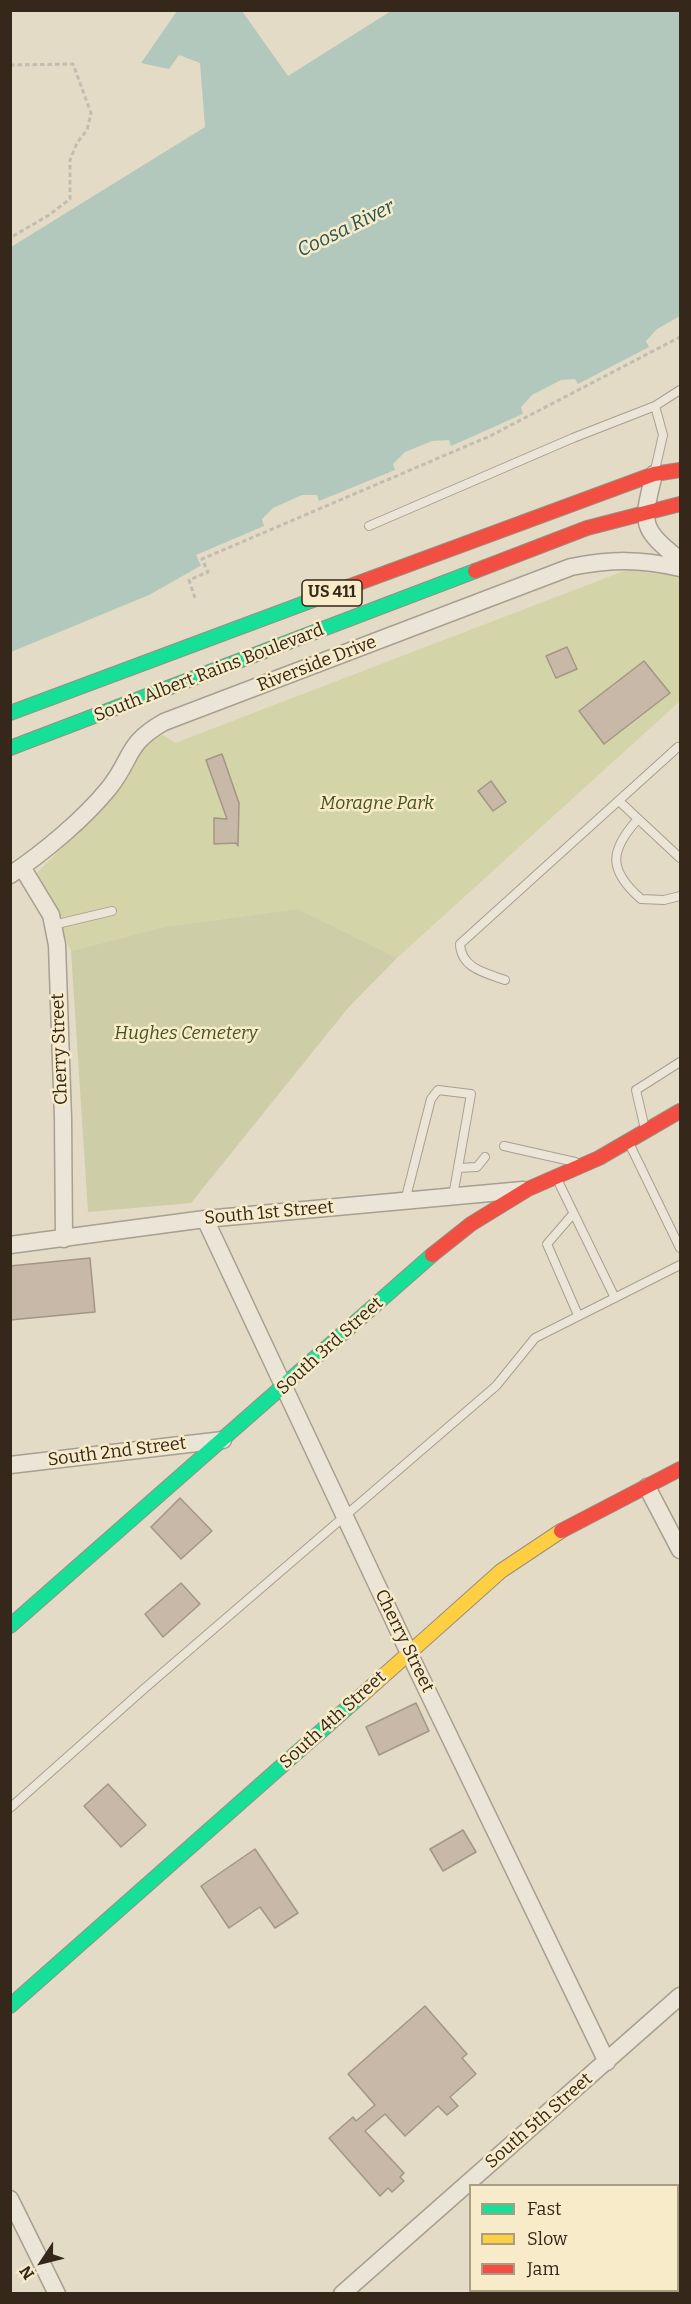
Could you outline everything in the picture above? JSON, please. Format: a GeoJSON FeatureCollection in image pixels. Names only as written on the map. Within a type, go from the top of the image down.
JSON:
{"type":"FeatureCollection","features":[{"type":"Feature","properties":{"kind":"main road","name":"South Albert Rains Boulevard"},"geometry":{"type":"LineString","coordinates":[[10,713],[654,474],[681,470]]}},
{"type":"Feature","properties":{"kind":"main road","name":"South Albert Rains Boulevard"},"geometry":{"type":"LineString","coordinates":[[10,748],[587,528],[681,504]]}},
{"type":"Feature","properties":{"kind":"main road","name":"South 3rd Street"},"geometry":{"type":"LineString","coordinates":[[10,1626],[439,1249],[471,1224],[528,1189],[584,1164],[681,1112]]}},
{"type":"Feature","properties":{"kind":"main road","name":"South 4th Street"},"geometry":{"type":"LineString","coordinates":[[10,2006],[501,1571],[563,1529],[681,1469]]}},
{"type":"Feature","properties":{"kind":"street"},"geometry":{"type":"LineString","coordinates":[[654,474],[645,512],[651,536],[681,560]]}},
{"type":"Feature","properties":{"kind":"street","name":"Riverside Drive"},"geometry":{"type":"LineString","coordinates":[[16,871],[93,806],[111,786],[136,742],[145,733],[164,722],[571,567],[618,560],[647,560],[681,568]]}},
{"type":"Feature","properties":{"kind":"street","name":"Cherry Street"},"geometry":{"type":"LineString","coordinates":[[16,871],[51,915],[57,945],[63,1119],[61,1154],[64,1239]]}},
{"type":"Feature","properties":{"kind":"street","name":"South 1st Street"},"geometry":{"type":"LineString","coordinates":[[10,1245],[205,1219],[528,1189]]}},
{"type":"Feature","properties":{"kind":"street","name":"Cherry Street"},"geometry":{"type":"LineString","coordinates":[[205,1219],[409,1653],[606,2062]]}},
{"type":"Feature","properties":{"kind":"street","name":"South 2nd Street"},"geometry":{"type":"LineString","coordinates":[[10,1465],[223,1440]]}},
{"type":"Feature","properties":{"kind":"street"},"geometry":{"type":"LineString","coordinates":[[647,1487],[681,1550]]}},
{"type":"Feature","properties":{"kind":"street","name":"South 5th Street"},"geometry":{"type":"LineString","coordinates":[[342,2294],[681,1996]]}},
{"type":"Feature","properties":{"kind":"street"},"geometry":{"type":"LineString","coordinates":[[10,2199],[57,2294]]}},
{"type":"Feature","properties":{"kind":"lane"},"geometry":{"type":"LineString","coordinates":[[369,526],[573,438],[655,406],[681,390]]}},
{"type":"Feature","properties":{"kind":"lane"},"geometry":{"type":"LineString","coordinates":[[654,474],[663,435],[655,406]]}},
{"type":"Feature","properties":{"kind":"lane"},"geometry":{"type":"LineString","coordinates":[[505,980],[474,969],[460,952],[460,944],[678,747]]}},
{"type":"Feature","properties":{"kind":"lane"},"geometry":{"type":"LineString","coordinates":[[618,801],[681,858]]}},
{"type":"Feature","properties":{"kind":"lane"},"geometry":{"type":"LineString","coordinates":[[638,819],[623,835],[615,863],[618,875],[641,899],[664,900],[681,896]]}},
{"type":"Feature","properties":{"kind":"lane"},"geometry":{"type":"LineString","coordinates":[[53,925],[112,911]]}},
{"type":"Feature","properties":{"kind":"lane"},"geometry":{"type":"LineString","coordinates":[[645,1131],[636,1090],[681,1062]]}},
{"type":"Feature","properties":{"kind":"lane"},"geometry":{"type":"LineString","coordinates":[[405,1201],[431,1099],[438,1090],[471,1094],[468,1139],[458,1168],[453,1196]]}},
{"type":"Feature","properties":{"kind":"lane"},"geometry":{"type":"LineString","coordinates":[[628,1141],[681,1248]]}},
{"type":"Feature","properties":{"kind":"lane"},"geometry":{"type":"LineString","coordinates":[[504,1146],[584,1164]]}},
{"type":"Feature","properties":{"kind":"lane"},"geometry":{"type":"LineString","coordinates":[[458,1168],[477,1167],[485,1157]]}},
{"type":"Feature","properties":{"kind":"lane"},"geometry":{"type":"LineString","coordinates":[[555,1177],[615,1298]]}},
{"type":"Feature","properties":{"kind":"lane"},"geometry":{"type":"LineString","coordinates":[[573,1214],[547,1244],[578,1315]]}},
{"type":"Feature","properties":{"kind":"lane"},"geometry":{"type":"LineString","coordinates":[[10,1808],[496,1386],[535,1338],[681,1265]]}},
{"type":"Feature","properties":{"kind":"path"},"geometry":{"type":"LineString","coordinates":[[10,65],[73,64],[91,113],[87,130],[76,143],[70,160],[70,199],[49,215],[10,238]]}},
{"type":"Feature","properties":{"kind":"path"},"geometry":{"type":"LineString","coordinates":[[195,598],[189,580],[208,572],[202,559],[490,436],[681,337]]}},
{"type":"Feature","properties":{"kind":"green space","name":"Moragne Park"},"geometry":{"type":"Polygon","coordinates":[[[637,566],[680,575],[680,701],[397,958],[298,909],[164,927],[71,951],[35,875],[111,798],[130,760],[154,736],[163,735],[175,743],[637,566]]]}},
{"type":"Feature","properties":{"kind":"green space","name":"Hughes Cemetery"},"geometry":{"type":"Polygon","coordinates":[[[298,909],[397,958],[348,1008],[191,1203],[88,1212],[71,951],[164,927],[298,909]]]}},
{"type":"Feature","properties":{"kind":"water","name":"Coosa River"},"geometry":{"type":"Polygon","coordinates":[[[177,11],[242,11],[288,76],[391,11],[680,11],[680,340],[202,565],[149,595],[11,652],[11,247],[205,127],[200,63],[179,55],[169,69],[141,63],[177,11]]]}},
{"type":"Feature","properties":{"kind":"pier"},"geometry":{"type":"Polygon","coordinates":[[[680,316],[680,344],[521,429],[201,566],[196,555],[264,526],[262,519],[273,508],[302,495],[317,495],[319,501],[395,470],[393,464],[405,452],[432,441],[449,440],[451,446],[523,414],[521,407],[532,395],[561,380],[575,379],[578,384],[649,347],[646,341],[657,329],[680,316]]]}},
{"type":"Feature","properties":{"kind":"building"},"geometry":{"type":"Polygon","coordinates":[[[567,647],[577,669],[556,678],[546,656],[567,647]]]}},
{"type":"Feature","properties":{"kind":"building"},"geometry":{"type":"Polygon","coordinates":[[[644,661],[670,693],[604,744],[579,711],[644,661]]]}},
{"type":"Feature","properties":{"kind":"building"},"geometry":{"type":"Polygon","coordinates":[[[222,754],[239,803],[238,846],[236,843],[214,844],[214,818],[227,819],[206,760],[222,754]]]}},
{"type":"Feature","properties":{"kind":"building"},"geometry":{"type":"Polygon","coordinates":[[[491,781],[506,802],[493,811],[478,791],[491,781]]]}},
{"type":"Feature","properties":{"kind":"building"},"geometry":{"type":"Polygon","coordinates":[[[90,1258],[95,1312],[10,1320],[10,1266],[90,1258]]]}},
{"type":"Feature","properties":{"kind":"building"},"geometry":{"type":"Polygon","coordinates":[[[180,1498],[212,1531],[181,1559],[151,1527],[180,1498]]]}},
{"type":"Feature","properties":{"kind":"building"},"geometry":{"type":"Polygon","coordinates":[[[181,1583],[200,1604],[163,1637],[145,1614],[181,1583]]]}},
{"type":"Feature","properties":{"kind":"building"},"geometry":{"type":"Polygon","coordinates":[[[416,1703],[429,1731],[379,1755],[366,1727],[416,1703]]]}},
{"type":"Feature","properties":{"kind":"building"},"geometry":{"type":"Polygon","coordinates":[[[108,1784],[146,1825],[121,1847],[84,1806],[108,1784]]]}},
{"type":"Feature","properties":{"kind":"building"},"geometry":{"type":"Polygon","coordinates":[[[463,1830],[476,1852],[443,1871],[430,1849],[463,1830]]]}},
{"type":"Feature","properties":{"kind":"building"},"geometry":{"type":"Polygon","coordinates":[[[255,1849],[298,1913],[275,1928],[260,1907],[229,1928],[201,1886],[255,1849]]]}},
{"type":"Feature","properties":{"kind":"building"},"geometry":{"type":"Polygon","coordinates":[[[425,2006],[467,2054],[462,2058],[476,2074],[450,2097],[458,2106],[447,2115],[438,2106],[405,2136],[385,2114],[365,2131],[404,2173],[400,2177],[404,2181],[392,2192],[388,2188],[380,2196],[329,2138],[353,2117],[356,2121],[375,2105],[348,2074],[425,2006]]]}},
{"type":"Feature","properties":{"kind":"traffic: fast"},"geometry":{"type":"LineString","coordinates":[[10,748],[475,571]]}},
{"type":"Feature","properties":{"kind":"traffic: fast"},"geometry":{"type":"LineString","coordinates":[[10,713],[345,588]]}},
{"type":"Feature","properties":{"kind":"traffic: fast"},"geometry":{"type":"LineString","coordinates":[[10,1626],[432,1255]]}},
{"type":"Feature","properties":{"kind":"traffic: fast"},"geometry":{"type":"LineString","coordinates":[[10,2006],[362,1695]]}},
{"type":"Feature","properties":{"kind":"traffic: slow"},"geometry":{"type":"LineString","coordinates":[[362,1695],[501,1571],[561,1531]]}},
{"type":"Feature","properties":{"kind":"traffic: jam"},"geometry":{"type":"LineString","coordinates":[[345,588],[654,474],[680,470]]}},
{"type":"Feature","properties":{"kind":"traffic: jam"},"geometry":{"type":"LineString","coordinates":[[475,571],[587,528],[680,504]]}},
{"type":"Feature","properties":{"kind":"traffic: jam"},"geometry":{"type":"LineString","coordinates":[[432,1255],[471,1224],[528,1189],[599,1158],[680,1111]]}},
{"type":"Feature","properties":{"kind":"traffic: jam"},"geometry":{"type":"LineString","coordinates":[[561,1531],[680,1469]]}}]}
